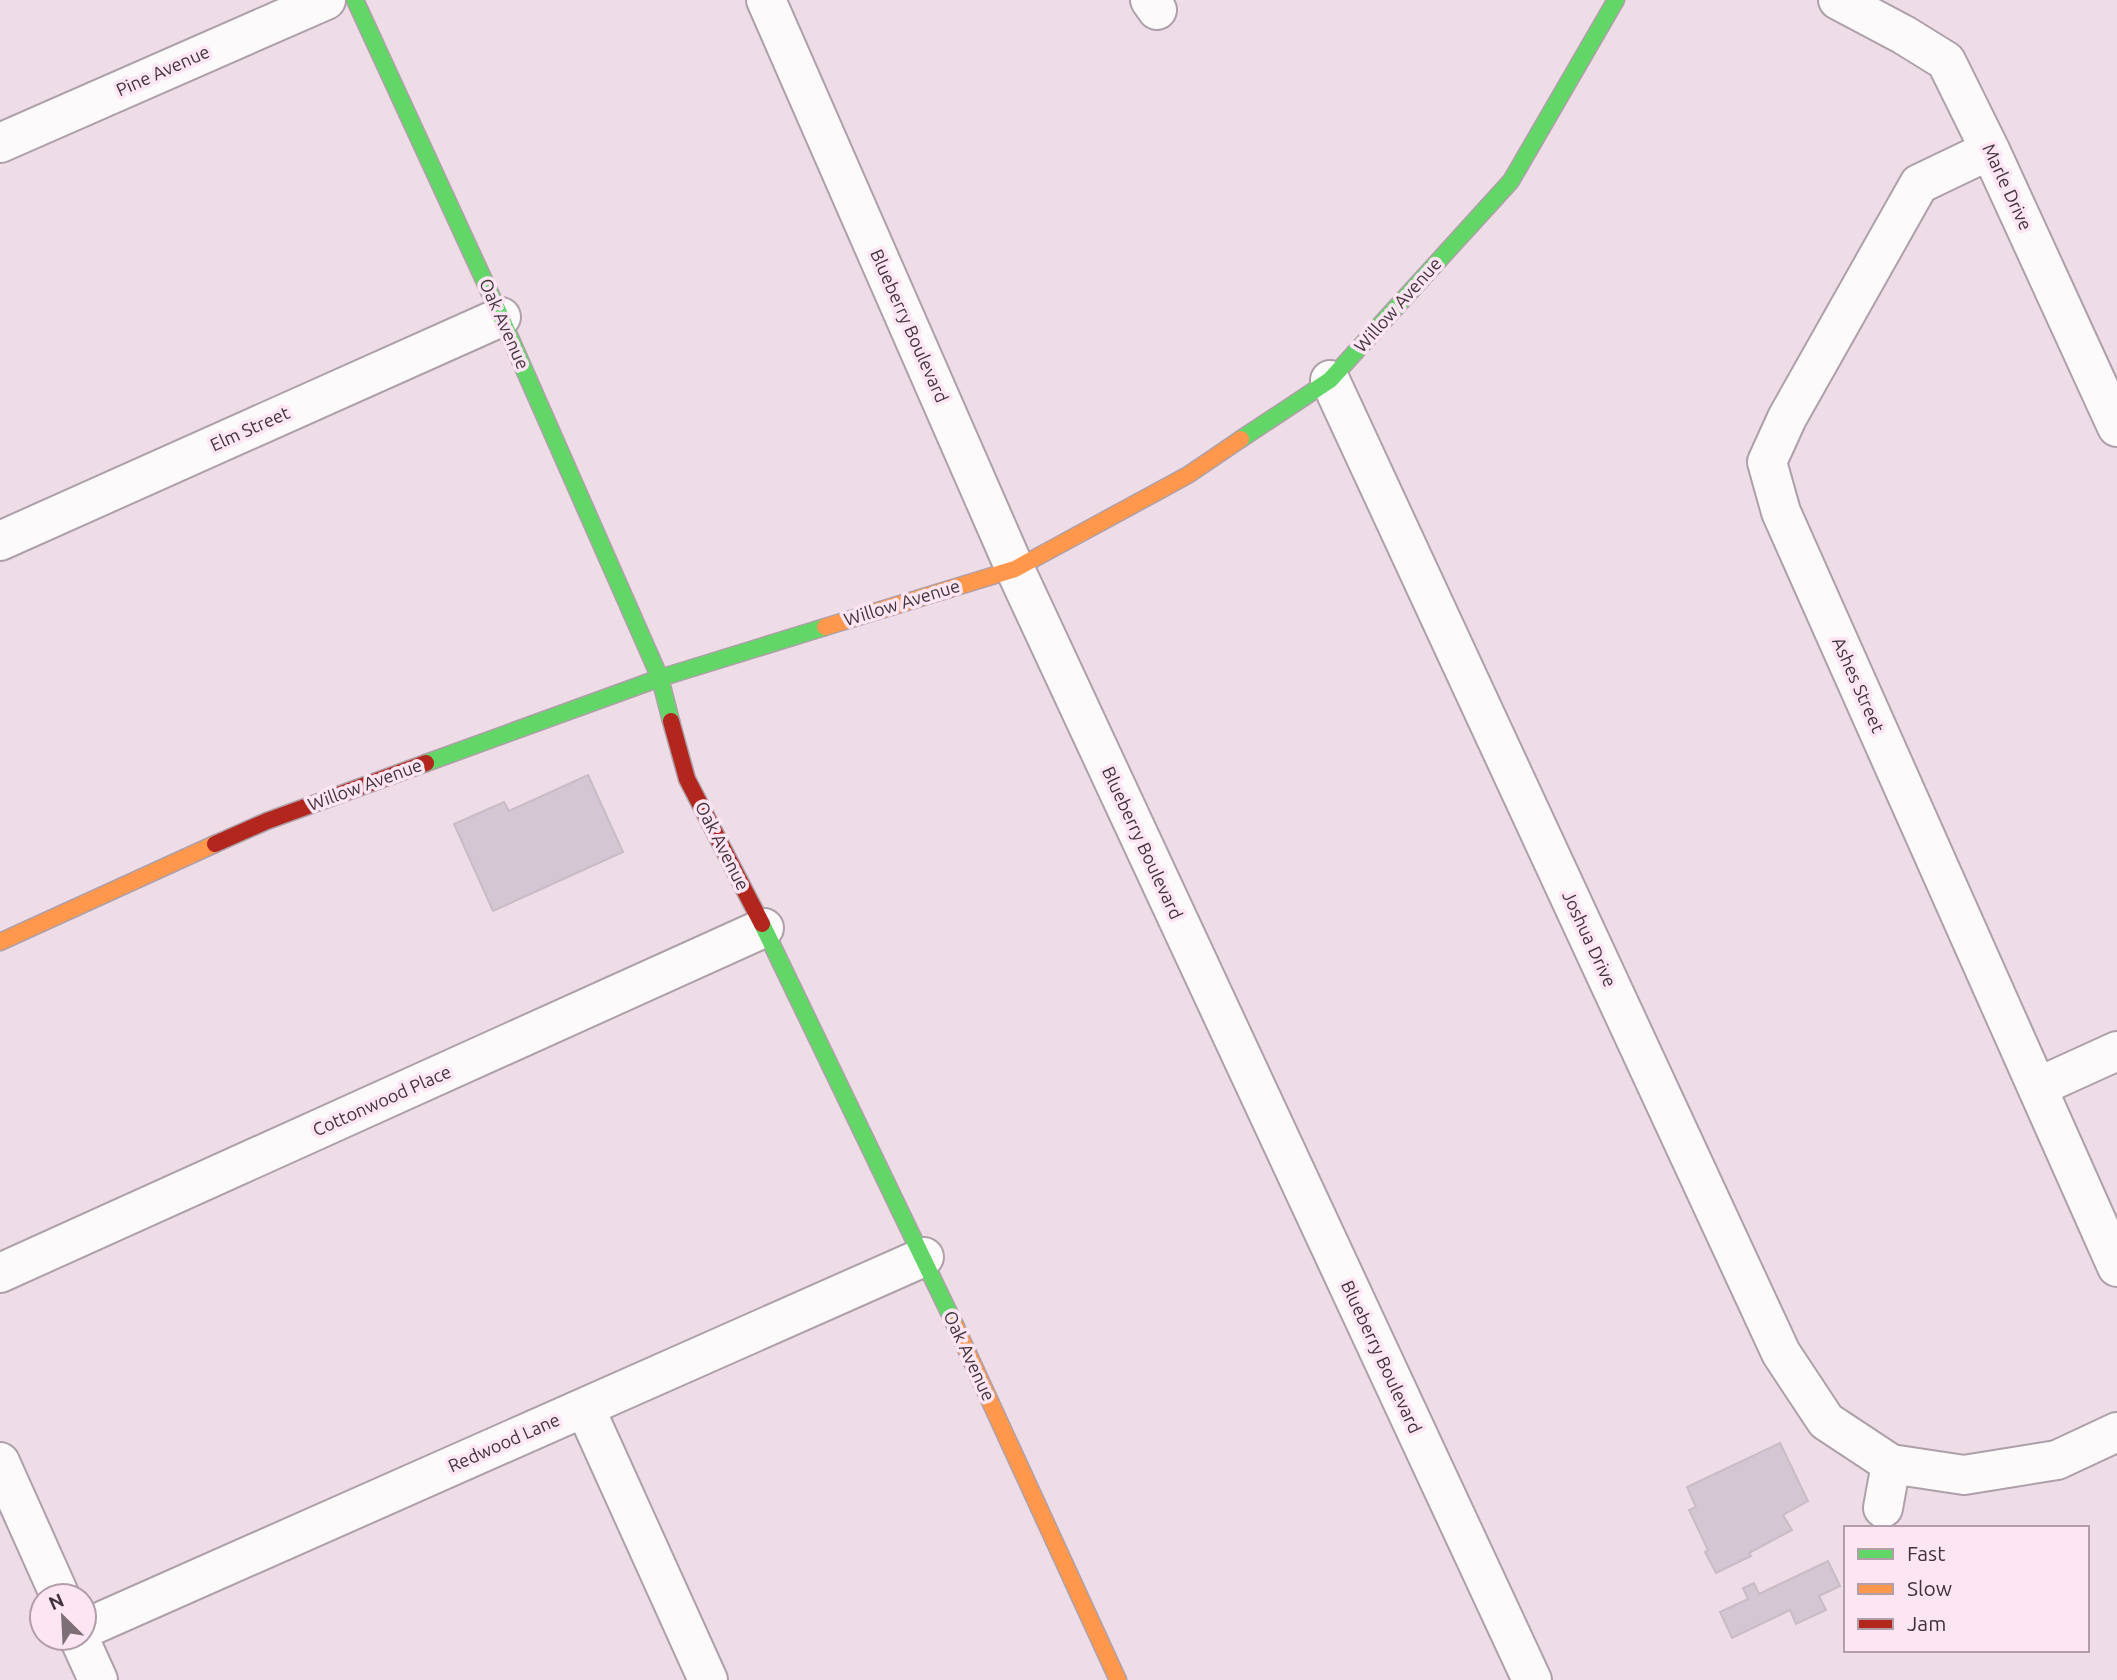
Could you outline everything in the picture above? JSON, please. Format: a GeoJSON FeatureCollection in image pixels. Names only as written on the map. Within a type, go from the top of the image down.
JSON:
{"type":"FeatureCollection","features":[{"type":"Feature","properties":{"kind":"street","name":"Pine Avenue"},"geometry":{"type":"LineString","coordinates":[[0,143],[326,0]]}},
{"type":"Feature","properties":{"kind":"street","name":"Oak Avenue"},"geometry":{"type":"LineString","coordinates":[[355,0],[501,317],[660,678],[687,779],[764,928],[924,1257],[1118,1680]]}},
{"type":"Feature","properties":{"kind":"street","name":"Blueberry Boulevard"},"geometry":{"type":"LineString","coordinates":[[766,0],[1015,569],[1532,1680]]}},
{"type":"Feature","properties":{"kind":"street","name":"Willow Avenue"},"geometry":{"type":"LineString","coordinates":[[0,942],[267,821],[660,678],[1015,569],[1188,475],[1330,380],[1511,181],[1616,0]]}},
{"type":"Feature","properties":{"kind":"street","name":"Marle Drive"},"geometry":{"type":"LineString","coordinates":[[1838,0],[1946,61],[1990,149],[2117,427]]}},
{"type":"Feature","properties":{"kind":"street","name":"Ashes Street"},"geometry":{"type":"LineString","coordinates":[[1990,149],[1919,184],[1787,418],[1767,462],[1781,512],[2117,1267]]}},
{"type":"Feature","properties":{"kind":"street","name":"Elm Street"},"geometry":{"type":"LineString","coordinates":[[0,541],[501,317]]}},
{"type":"Feature","properties":{"kind":"street","name":"Joshua Drive"},"geometry":{"type":"LineString","coordinates":[[1330,380],[1781,1353],[1826,1420],[1891,1464],[1964,1475],[2056,1460],[2117,1432]]}},
{"type":"Feature","properties":{"kind":"street","name":"Cottonwood Place"},"geometry":{"type":"LineString","coordinates":[[0,1273],[764,928]]}},
{"type":"Feature","properties":{"kind":"street"},"geometry":{"type":"LineString","coordinates":[[2038,1087],[2117,1051]]}},
{"type":"Feature","properties":{"kind":"street","name":"Redwood Lane"},"geometry":{"type":"LineString","coordinates":[[98,1623],[924,1257]]}},
{"type":"Feature","properties":{"kind":"street"},"geometry":{"type":"LineString","coordinates":[[585,1408],[708,1680]]}},
{"type":"Feature","properties":{"kind":"street"},"geometry":{"type":"LineString","coordinates":[[0,1462],[54,1582]]}},
{"type":"Feature","properties":{"kind":"street"},"geometry":{"type":"LineString","coordinates":[[1883,1508],[1891,1464]]}},
{"type":"Feature","properties":{"kind":"street"},"geometry":{"type":"LineString","coordinates":[[85,1652],[97,1680]]}},
{"type":"Feature","properties":{"kind":"building"},"geometry":{"type":"Polygon","coordinates":[[[588,775],[623,852],[493,911],[454,824],[504,802],[509,811],[588,775]]]}},
{"type":"Feature","properties":{"kind":"building"},"geometry":{"type":"Polygon","coordinates":[[[1780,1443],[1808,1501],[1783,1515],[1792,1530],[1749,1553],[1751,1556],[1716,1573],[1689,1510],[1696,1507],[1687,1487],[1780,1443]]]}},
{"type":"Feature","properties":{"kind":"building"},"geometry":{"type":"Polygon","coordinates":[[[1828,1561],[1840,1586],[1819,1596],[1826,1610],[1796,1624],[1790,1610],[1732,1638],[1720,1612],[1748,1599],[1743,1588],[1754,1583],[1759,1594],[1828,1561]]]}},
{"type":"Feature","properties":{"kind":"traffic: fast"},"geometry":{"type":"LineString","coordinates":[[355,0],[501,317],[660,678],[671,721]]}},
{"type":"Feature","properties":{"kind":"traffic: fast"},"geometry":{"type":"LineString","coordinates":[[1241,439],[1330,380],[1511,181],[1616,0]]}},
{"type":"Feature","properties":{"kind":"traffic: fast"},"geometry":{"type":"LineString","coordinates":[[426,763],[660,678],[825,627]]}},
{"type":"Feature","properties":{"kind":"traffic: fast"},"geometry":{"type":"LineString","coordinates":[[762,924],[955,1325]]}},
{"type":"Feature","properties":{"kind":"traffic: slow"},"geometry":{"type":"LineString","coordinates":[[825,627],[1015,569],[1188,475],[1241,439]]}},
{"type":"Feature","properties":{"kind":"traffic: slow"},"geometry":{"type":"LineString","coordinates":[[0,942],[215,844]]}},
{"type":"Feature","properties":{"kind":"traffic: slow"},"geometry":{"type":"LineString","coordinates":[[955,1325],[1118,1680]]}},
{"type":"Feature","properties":{"kind":"traffic: jam"},"geometry":{"type":"LineString","coordinates":[[671,721],[687,779],[762,924]]}},
{"type":"Feature","properties":{"kind":"traffic: jam"},"geometry":{"type":"LineString","coordinates":[[215,844],[267,821],[426,763]]}}]}
